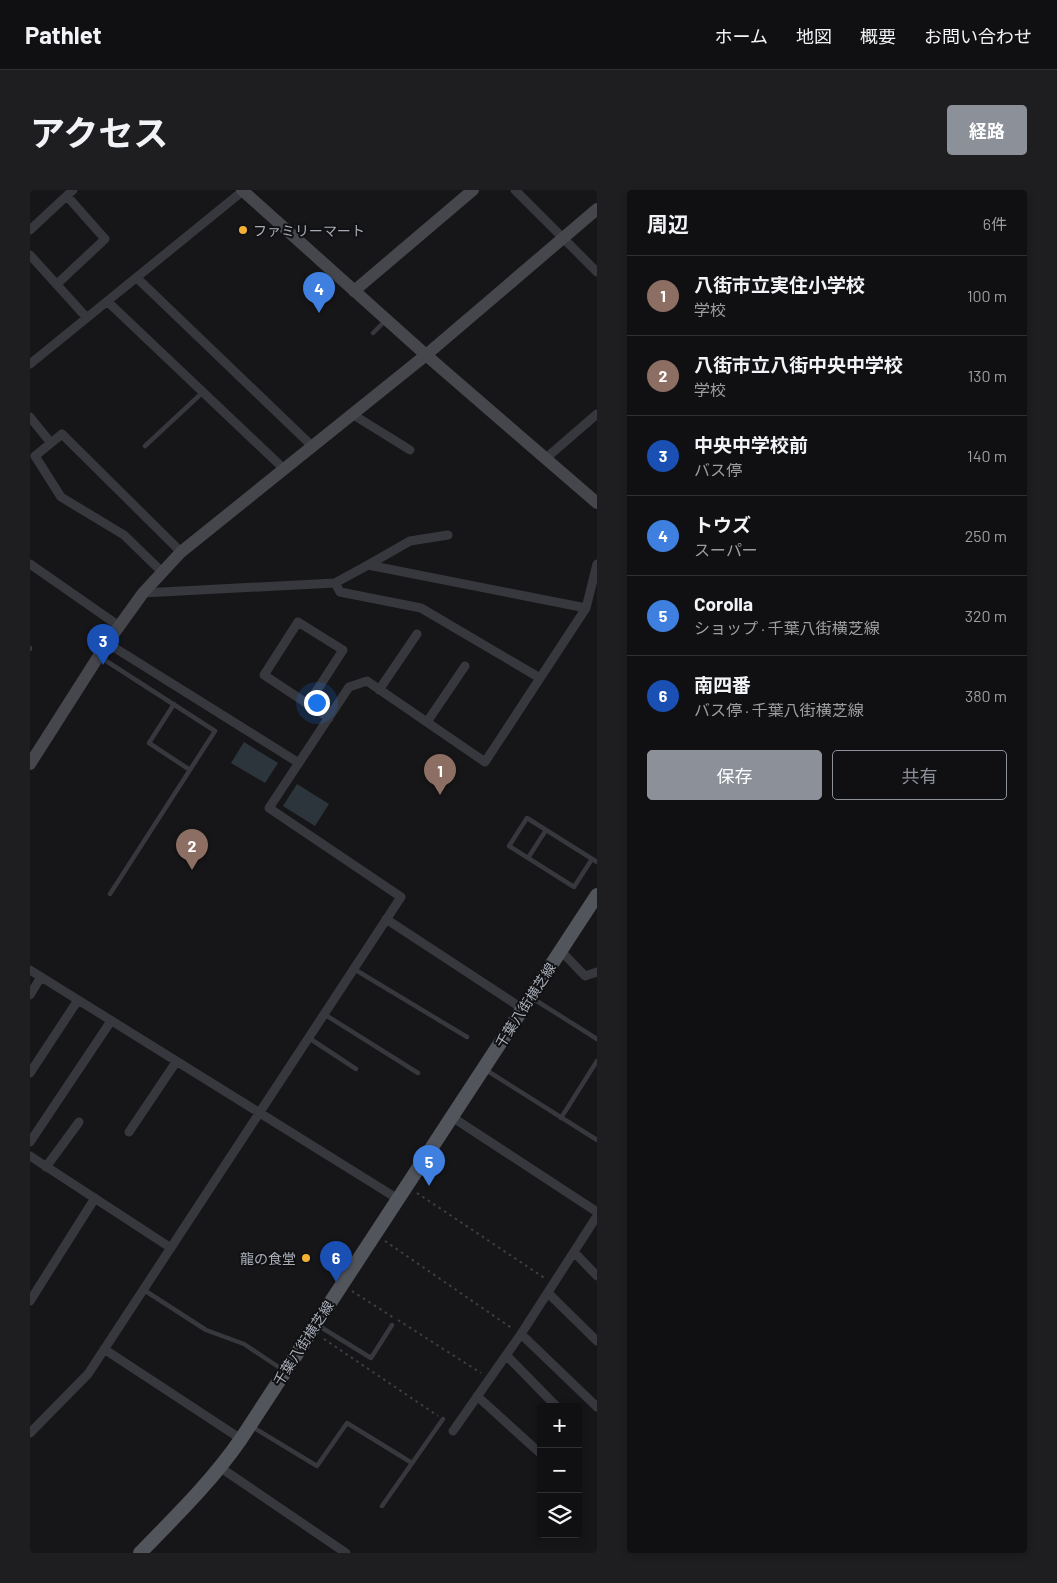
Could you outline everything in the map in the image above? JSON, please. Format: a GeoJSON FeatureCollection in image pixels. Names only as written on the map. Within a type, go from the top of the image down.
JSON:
{"type":"FeatureCollection","features":[{"type":"Feature","properties":{"kind":"main road","name":"千葉八街横芝線"},"geometry":{"type":"LineString","coordinates":[[140,1553],[221,1468],[597,895]]}},
{"type":"Feature","properties":{"kind":"street"},"geometry":{"type":"LineString","coordinates":[[32,360],[108,302],[243,190],[354,291],[597,503]]}},
{"type":"Feature","properties":{"kind":"street"},"geometry":{"type":"LineString","coordinates":[[354,291],[473,190]]}},
{"type":"Feature","properties":{"kind":"street"},"geometry":{"type":"LineString","coordinates":[[515,190],[597,272]]}},
{"type":"Feature","properties":{"kind":"street"},"geometry":{"type":"LineString","coordinates":[[30,230],[70,193],[105,239],[57,284]]}},
{"type":"Feature","properties":{"kind":"street"},"geometry":{"type":"LineString","coordinates":[[30,764],[119,626],[143,593],[181,552],[312,446],[346,415],[426,354],[597,209]]}},
{"type":"Feature","properties":{"kind":"street"},"geometry":{"type":"LineString","coordinates":[[30,255],[87,318]]}},
{"type":"Feature","properties":{"kind":"street"},"geometry":{"type":"LineString","coordinates":[[137,278],[312,446]]}},
{"type":"Feature","properties":{"kind":"street"},"geometry":{"type":"LineString","coordinates":[[108,302],[284,469]]}},
{"type":"Feature","properties":{"kind":"street"},"geometry":{"type":"LineString","coordinates":[[545,459],[597,414]]}},
{"type":"Feature","properties":{"kind":"street"},"geometry":{"type":"LineString","coordinates":[[346,415],[410,450]]}},
{"type":"Feature","properties":{"kind":"street"},"geometry":{"type":"LineString","coordinates":[[30,417],[51,442]]}},
{"type":"Feature","properties":{"kind":"street"},"geometry":{"type":"LineString","coordinates":[[162,572],[124,535],[61,497],[35,456],[62,434],[181,552]]}},
{"type":"Feature","properties":{"kind":"street"},"geometry":{"type":"LineString","coordinates":[[143,593],[335,583],[410,541],[448,535]]}},
{"type":"Feature","properties":{"kind":"street"},"geometry":{"type":"LineString","coordinates":[[30,564],[119,626]]}},
{"type":"Feature","properties":{"kind":"street"},"geometry":{"type":"LineString","coordinates":[[30,1433],[88,1374],[401,897],[269,808],[349,687],[367,681],[485,762],[586,608],[597,564]]}},
{"type":"Feature","properties":{"kind":"street"},"geometry":{"type":"LineString","coordinates":[[368,565],[586,608]]}},
{"type":"Feature","properties":{"kind":"street"},"geometry":{"type":"LineString","coordinates":[[335,583],[340,592],[421,608],[540,678]]}},
{"type":"Feature","properties":{"kind":"street"},"geometry":{"type":"LineString","coordinates":[[308,704],[343,650],[298,622],[264,675],[329,718]]}},
{"type":"Feature","properties":{"kind":"street"},"geometry":{"type":"LineString","coordinates":[[379,690],[417,634]]}},
{"type":"Feature","properties":{"kind":"street"},"geometry":{"type":"LineString","coordinates":[[107,643],[299,763]]}},
{"type":"Feature","properties":{"kind":"street"},"geometry":{"type":"LineString","coordinates":[[427,722],[465,666]]}},
{"type":"Feature","properties":{"kind":"street"},"geometry":{"type":"LineString","coordinates":[[386,919],[523,1009]]}},
{"type":"Feature","properties":{"kind":"street"},"geometry":{"type":"LineString","coordinates":[[560,951],[585,976],[597,972]]}},
{"type":"Feature","properties":{"kind":"street"},"geometry":{"type":"LineString","coordinates":[[30,970],[176,1062],[260,1111],[398,1199]]}},
{"type":"Feature","properties":{"kind":"street"},"geometry":{"type":"LineString","coordinates":[[30,995],[41,977]]}},
{"type":"Feature","properties":{"kind":"street"},"geometry":{"type":"LineString","coordinates":[[30,1073],[78,1000]]}},
{"type":"Feature","properties":{"kind":"street"},"geometry":{"type":"LineString","coordinates":[[30,1142],[111,1021]]}},
{"type":"Feature","properties":{"kind":"street"},"geometry":{"type":"LineString","coordinates":[[129,1132],[176,1062]]}},
{"type":"Feature","properties":{"kind":"street"},"geometry":{"type":"LineString","coordinates":[[452,1117],[597,1212]]}},
{"type":"Feature","properties":{"kind":"street"},"geometry":{"type":"LineString","coordinates":[[46,1167],[78,1122]]}},
{"type":"Feature","properties":{"kind":"street"},"geometry":{"type":"LineString","coordinates":[[30,1156],[171,1248]]}},
{"type":"Feature","properties":{"kind":"street"},"geometry":{"type":"LineString","coordinates":[[30,1301],[95,1198]]}},
{"type":"Feature","properties":{"kind":"street"},"geometry":{"type":"LineString","coordinates":[[453,1431],[521,1334],[574,1252],[594,1228],[597,1216]]}},
{"type":"Feature","properties":{"kind":"street"},"geometry":{"type":"LineString","coordinates":[[574,1252],[597,1276]]}},
{"type":"Feature","properties":{"kind":"street"},"geometry":{"type":"LineString","coordinates":[[548,1293],[597,1341]]}},
{"type":"Feature","properties":{"kind":"street"},"geometry":{"type":"LineString","coordinates":[[521,1334],[597,1407]]}},
{"type":"Feature","properties":{"kind":"street"},"geometry":{"type":"LineString","coordinates":[[104,1349],[241,1439]]}},
{"type":"Feature","properties":{"kind":"street"},"geometry":{"type":"LineString","coordinates":[[506,1355],[553,1403]]}},
{"type":"Feature","properties":{"kind":"street"},"geometry":{"type":"LineString","coordinates":[[477,1396],[537,1450]]}},
{"type":"Feature","properties":{"kind":"street"},"geometry":{"type":"LineString","coordinates":[[221,1468],[346,1553]]}},
{"type":"Feature","properties":{"kind":"lane"},"geometry":{"type":"LineString","coordinates":[[373,332],[386,319]]}},
{"type":"Feature","properties":{"kind":"lane"},"geometry":{"type":"LineString","coordinates":[[145,446],[203,392]]}},
{"type":"Feature","properties":{"kind":"lane"},"geometry":{"type":"LineString","coordinates":[[99,656],[215,731],[110,894]]}},
{"type":"Feature","properties":{"kind":"lane"},"geometry":{"type":"LineString","coordinates":[[174,704],[149,743],[190,770]]}},
{"type":"Feature","properties":{"kind":"lane"},"geometry":{"type":"LineString","coordinates":[[592,859],[574,887],[509,846],[527,818],[597,862]]}},
{"type":"Feature","properties":{"kind":"lane"},"geometry":{"type":"LineString","coordinates":[[528,858],[546,830]]}},
{"type":"Feature","properties":{"kind":"lane"},"geometry":{"type":"LineString","coordinates":[[353,968],[467,1037]]}},
{"type":"Feature","properties":{"kind":"lane"},"geometry":{"type":"LineString","coordinates":[[531,997],[597,1039]]}},
{"type":"Feature","properties":{"kind":"lane"},"geometry":{"type":"LineString","coordinates":[[324,1014],[418,1073]]}},
{"type":"Feature","properties":{"kind":"lane"},"geometry":{"type":"LineString","coordinates":[[308,1038],[356,1069]]}},
{"type":"Feature","properties":{"kind":"lane"},"geometry":{"type":"LineString","coordinates":[[561,1118],[597,1061]]}},
{"type":"Feature","properties":{"kind":"lane"},"geometry":{"type":"LineString","coordinates":[[483,1069],[597,1140]]}},
{"type":"Feature","properties":{"kind":"lane"},"geometry":{"type":"LineString","coordinates":[[143,1290],[206,1330],[244,1344],[285,1371]]}},
{"type":"Feature","properties":{"kind":"lane"},"geometry":{"type":"LineString","coordinates":[[314,1327],[371,1358],[392,1325]]}},
{"type":"Feature","properties":{"kind":"lane"},"geometry":{"type":"LineString","coordinates":[[382,1506],[443,1419]]}},
{"type":"Feature","properties":{"kind":"lane"},"geometry":{"type":"LineString","coordinates":[[249,1426],[317,1466],[347,1423],[412,1463]]}},
{"type":"Feature","properties":{"kind":"path"},"geometry":{"type":"LineString","coordinates":[[407,1186],[553,1284]]}},
{"type":"Feature","properties":{"kind":"path"},"geometry":{"type":"LineString","coordinates":[[375,1234],[521,1334]]}},
{"type":"Feature","properties":{"kind":"path"},"geometry":{"type":"LineString","coordinates":[[342,1284],[489,1379]]}},
{"type":"Feature","properties":{"kind":"path"},"geometry":{"type":"LineString","coordinates":[[314,1327],[443,1419]]}},
{"type":"Feature","properties":{"kind":"shaded area"},"geometry":{"type":"Polygon","coordinates":[[[244,742],[278,763],[265,783],[231,763],[244,742]]]}},
{"type":"Feature","properties":{"kind":"shaded area"},"geometry":{"type":"Polygon","coordinates":[[[297,784],[329,804],[315,826],[283,806],[297,784]]]}},
{"type":"Feature","properties":{"kind":"place","name":"ファミリーマート"},"geometry":{"type":"Point","coordinates":[243,230]}},
{"type":"Feature","properties":{"kind":"place","name":"トウズ"},"geometry":{"type":"Point","coordinates":[319,313]}},
{"type":"Feature","properties":{"kind":"place","name":"中央中学校前"},"geometry":{"type":"Point","coordinates":[103,665]}},
{"type":"Feature","properties":{"kind":"place","name":"八街市立実住小学校"},"geometry":{"type":"Point","coordinates":[440,795]}},
{"type":"Feature","properties":{"kind":"place","name":"八街市立八街中央中学校"},"geometry":{"type":"Point","coordinates":[192,870]}},
{"type":"Feature","properties":{"kind":"place","name":"Corolla"},"geometry":{"type":"Point","coordinates":[429,1186]}},
{"type":"Feature","properties":{"kind":"place","name":"龍の食堂"},"geometry":{"type":"Point","coordinates":[306,1258]}},
{"type":"Feature","properties":{"kind":"place","name":"南四番"},"geometry":{"type":"Point","coordinates":[336,1282]}}]}
